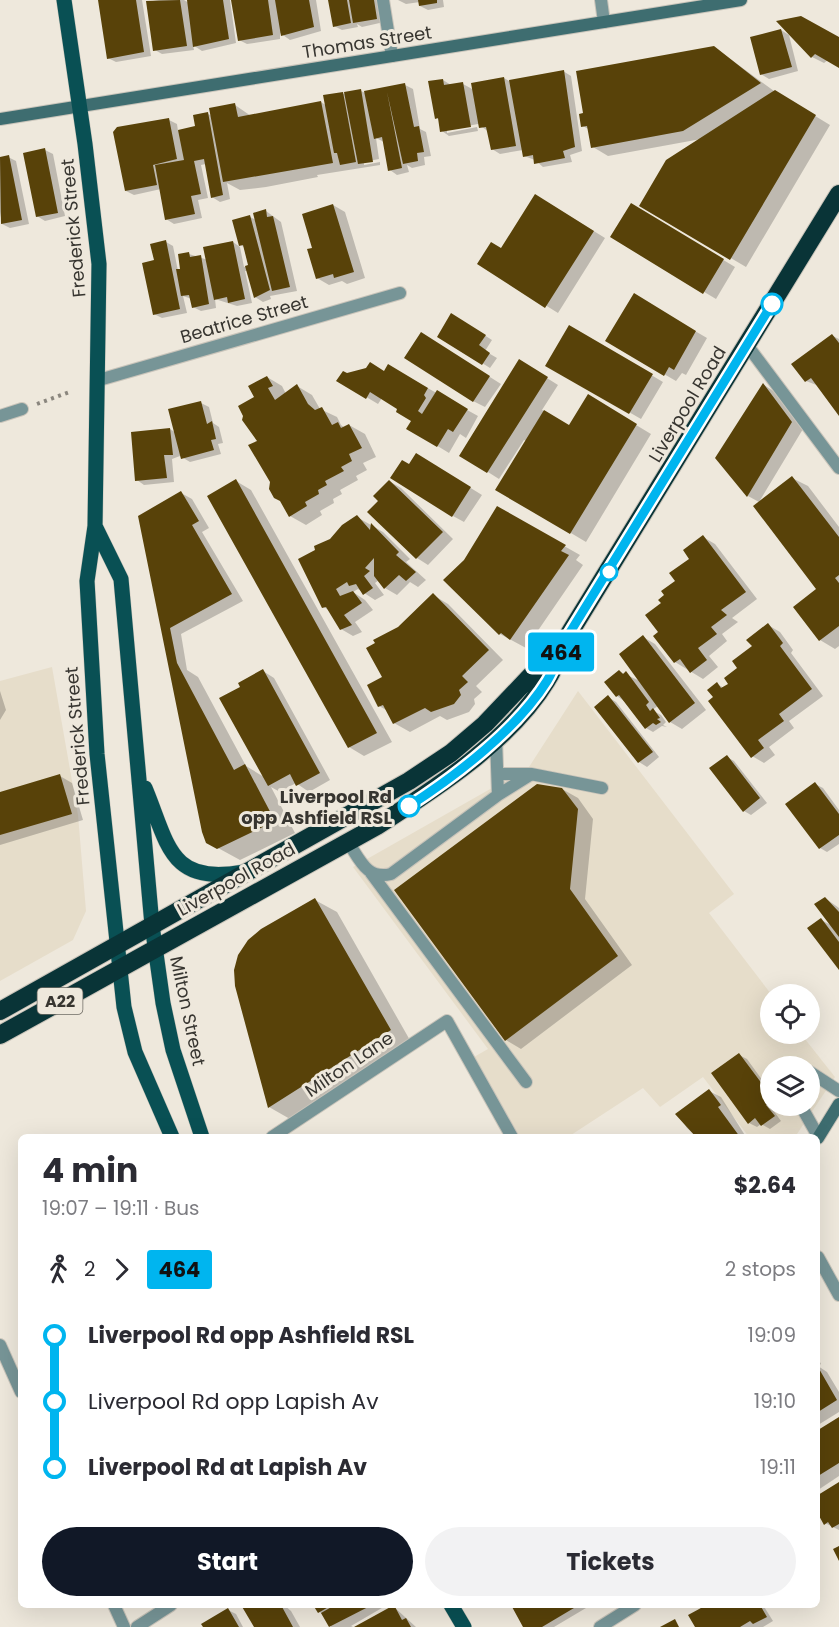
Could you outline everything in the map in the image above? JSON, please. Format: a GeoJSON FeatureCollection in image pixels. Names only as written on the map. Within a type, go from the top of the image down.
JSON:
{"type":"FeatureCollection","features":[{"type":"Feature","properties":{"kind":"highway","name":"Liverpool Road"},"geometry":{"type":"LineString","coordinates":[[0,1035],[348,842],[425,795],[512,723],[547,681],[569,634],[839,194]]}},
{"type":"Feature","properties":{"kind":"highway","name":"Liverpool Road"},"geometry":{"type":"LineString","coordinates":[[0,1011],[118,943],[342,821],[451,753],[485,724],[569,634]]}},
{"type":"Feature","properties":{"kind":"main road","name":"Frederick Street"},"geometry":{"type":"LineString","coordinates":[[64,0],[80,106],[99,264],[95,526],[87,581],[89,644],[101,800],[118,943]]}},
{"type":"Feature","properties":{"kind":"main road","name":"Thomas Street"},"geometry":{"type":"LineString","coordinates":[[0,119],[741,0]]}},
{"type":"Feature","properties":{"kind":"main road","name":"Frederick Street"},"geometry":{"type":"LineString","coordinates":[[95,526],[121,579],[152,925]]}},
{"type":"Feature","properties":{"kind":"main road"},"geometry":{"type":"LineString","coordinates":[[139,774],[171,852],[178,862],[188,869],[212,875],[248,872]]}},
{"type":"Feature","properties":{"kind":"main road","name":"Milton Street"},"geometry":{"type":"LineString","coordinates":[[152,925],[173,1050],[201,1134]]}},
{"type":"Feature","properties":{"kind":"main road"},"geometry":{"type":"LineString","coordinates":[[118,943],[124,1007],[135,1052],[171,1134]]}},
{"type":"Feature","properties":{"kind":"main road"},"geometry":{"type":"LineString","coordinates":[[820,1134],[839,1104]]}},
{"type":"Feature","properties":{"kind":"main road"},"geometry":{"type":"LineString","coordinates":[[453,1608],[464,1627]]}},
{"type":"Feature","properties":{"kind":"street"},"geometry":{"type":"LineString","coordinates":[[383,0],[392,57]]}},
{"type":"Feature","properties":{"kind":"street"},"geometry":{"type":"LineString","coordinates":[[601,0],[604,22]]}},
{"type":"Feature","properties":{"kind":"street","name":"Beatrice Street"},"geometry":{"type":"LineString","coordinates":[[99,380],[400,293]]}},
{"type":"Feature","properties":{"kind":"street"},"geometry":{"type":"LineString","coordinates":[[747,345],[839,468]]}},
{"type":"Feature","properties":{"kind":"street"},"geometry":{"type":"LineString","coordinates":[[0,416],[22,410]]}},
{"type":"Feature","properties":{"kind":"street"},"geometry":{"type":"LineString","coordinates":[[496,738],[498,795]]}},
{"type":"Feature","properties":{"kind":"street"},"geometry":{"type":"LineString","coordinates":[[499,774],[531,774],[602,788]]}},
{"type":"Feature","properties":{"kind":"street"},"geometry":{"type":"LineString","coordinates":[[348,842],[367,872],[379,877],[391,874],[498,795],[531,774]]}},
{"type":"Feature","properties":{"kind":"street"},"geometry":{"type":"LineString","coordinates":[[371,873],[526,1082]]}},
{"type":"Feature","properties":{"kind":"street","name":"Milton Lane"},"geometry":{"type":"LineString","coordinates":[[277,1134],[447,1021],[510,1134]]}},
{"type":"Feature","properties":{"kind":"street"},"geometry":{"type":"LineString","coordinates":[[820,1079],[839,1091]]}},
{"type":"Feature","properties":{"kind":"street"},"geometry":{"type":"LineString","coordinates":[[806,1116],[816,1134]]}},
{"type":"Feature","properties":{"kind":"street"},"geometry":{"type":"LineString","coordinates":[[820,1261],[839,1295]]}},
{"type":"Feature","properties":{"kind":"street"},"geometry":{"type":"LineString","coordinates":[[0,1345],[18,1385]]}},
{"type":"Feature","properties":{"kind":"street"},"geometry":{"type":"LineString","coordinates":[[115,1608],[124,1627]]}},
{"type":"Feature","properties":{"kind":"street"},"geometry":{"type":"LineString","coordinates":[[137,1627],[166,1608]]}},
{"type":"Feature","properties":{"kind":"street"},"geometry":{"type":"LineString","coordinates":[[600,1627],[630,1608]]}},
{"type":"Feature","properties":{"kind":"path"},"geometry":{"type":"LineString","coordinates":[[22,410],[72,391]]}},
{"type":"Feature","properties":{"kind":"shaded area"},"geometry":{"type":"Polygon","coordinates":[[[52,667],[78,815],[86,911],[73,940],[0,981],[0,681],[52,667]]]}},
{"type":"Feature","properties":{"kind":"shaded area"},"geometry":{"type":"Polygon","coordinates":[[[578,691],[734,894],[709,913],[763,984],[760,984],[760,1044],[809,1044],[818,1056],[760,1056],[760,1116],[809,1116],[797,1134],[747,1134],[703,1077],[660,1107],[643,1088],[573,1134],[518,1134],[474,1057],[488,1049],[353,867],[529,767],[578,691]]]}},
{"type":"Feature","properties":{"kind":"shaded area"},"geometry":{"type":"Polygon","coordinates":[[[820,1058],[835,1077],[820,1100],[820,1058]]]}},
{"type":"Feature","properties":{"kind":"building"},"geometry":{"type":"Polygon","coordinates":[[[98,0],[136,0],[144,52],[107,59],[98,0]]]}},
{"type":"Feature","properties":{"kind":"building"},"geometry":{"type":"Polygon","coordinates":[[[180,0],[187,46],[153,51],[146,1],[180,0]]]}},
{"type":"Feature","properties":{"kind":"building"},"geometry":{"type":"Polygon","coordinates":[[[187,0],[223,0],[229,39],[193,47],[187,0]]]}},
{"type":"Feature","properties":{"kind":"building"},"geometry":{"type":"Polygon","coordinates":[[[231,0],[268,0],[273,35],[238,41],[231,0]]]}},
{"type":"Feature","properties":{"kind":"building"},"geometry":{"type":"Polygon","coordinates":[[[275,0],[309,0],[314,27],[281,36],[275,0]]]}},
{"type":"Feature","properties":{"kind":"building"},"geometry":{"type":"Polygon","coordinates":[[[328,0],[347,0],[351,23],[333,27],[328,0]]]}},
{"type":"Feature","properties":{"kind":"building"},"geometry":{"type":"Polygon","coordinates":[[[349,0],[374,0],[377,19],[353,23],[349,0]]]}},
{"type":"Feature","properties":{"kind":"building"},"geometry":{"type":"Polygon","coordinates":[[[418,0],[437,0],[437,3],[419,6],[418,0]]]}},
{"type":"Feature","properties":{"kind":"building"},"geometry":{"type":"Polygon","coordinates":[[[801,16],[839,37],[839,68],[815,54],[811,58],[776,21],[801,16]]]}},
{"type":"Feature","properties":{"kind":"building"},"geometry":{"type":"Polygon","coordinates":[[[781,29],[792,67],[760,75],[750,37],[781,29]]]}},
{"type":"Feature","properties":{"kind":"building"},"geometry":{"type":"Polygon","coordinates":[[[714,46],[761,83],[683,131],[591,148],[587,126],[581,127],[579,114],[583,113],[576,71],[714,46]]]}},
{"type":"Feature","properties":{"kind":"building"},"geometry":{"type":"Polygon","coordinates":[[[564,70],[575,147],[563,151],[565,158],[534,164],[533,155],[523,157],[509,80],[564,70]]]}},
{"type":"Feature","properties":{"kind":"building"},"geometry":{"type":"Polygon","coordinates":[[[504,77],[516,146],[491,150],[486,127],[479,128],[471,83],[504,77]]]}},
{"type":"Feature","properties":{"kind":"building"},"geometry":{"type":"Polygon","coordinates":[[[443,79],[444,85],[463,82],[471,127],[440,132],[438,118],[435,119],[428,81],[443,79]]]}},
{"type":"Feature","properties":{"kind":"building"},"geometry":{"type":"Polygon","coordinates":[[[405,83],[414,127],[419,126],[424,152],[417,153],[418,161],[403,164],[387,92],[402,168],[388,171],[382,137],[374,139],[364,91],[405,83]]]}},
{"type":"Feature","properties":{"kind":"building"},"geometry":{"type":"Polygon","coordinates":[[[361,89],[373,162],[358,164],[344,92],[361,89]]]}},
{"type":"Feature","properties":{"kind":"building"},"geometry":{"type":"Polygon","coordinates":[[[775,90],[816,115],[730,260],[639,206],[666,160],[775,90]]]}},
{"type":"Feature","properties":{"kind":"building"},"geometry":{"type":"Polygon","coordinates":[[[343,92],[356,162],[340,165],[337,153],[334,153],[323,95],[343,92]]]}},
{"type":"Feature","properties":{"kind":"building"},"geometry":{"type":"Polygon","coordinates":[[[321,101],[333,163],[223,182],[209,108],[235,103],[238,117],[321,101]]]}},
{"type":"Feature","properties":{"kind":"building"},"geometry":{"type":"Polygon","coordinates":[[[208,112],[223,195],[211,198],[204,159],[194,161],[201,194],[191,196],[195,214],[165,220],[155,165],[184,160],[178,130],[195,126],[193,115],[208,112]]]}},
{"type":"Feature","properties":{"kind":"building"},"geometry":{"type":"Polygon","coordinates":[[[169,118],[177,159],[153,165],[157,185],[125,191],[113,132],[117,127],[169,118]]]}},
{"type":"Feature","properties":{"kind":"building"},"geometry":{"type":"Polygon","coordinates":[[[45,148],[58,213],[36,217],[23,153],[45,148]]]}},
{"type":"Feature","properties":{"kind":"building"},"geometry":{"type":"Polygon","coordinates":[[[9,155],[22,220],[1,224],[0,157],[9,155]]]}},
{"type":"Feature","properties":{"kind":"building"},"geometry":{"type":"Polygon","coordinates":[[[535,194],[594,231],[545,308],[477,264],[491,242],[501,248],[535,194]]]}},
{"type":"Feature","properties":{"kind":"building"},"geometry":{"type":"Polygon","coordinates":[[[631,203],[724,259],[703,294],[610,237],[631,203]]]}},
{"type":"Feature","properties":{"kind":"building"},"geometry":{"type":"Polygon","coordinates":[[[333,204],[354,272],[334,278],[333,274],[316,279],[307,249],[312,248],[302,214],[333,204]]]}},
{"type":"Feature","properties":{"kind":"building"},"geometry":{"type":"Polygon","coordinates":[[[266,209],[267,217],[273,216],[290,287],[272,291],[253,213],[266,209]]]}},
{"type":"Feature","properties":{"kind":"building"},"geometry":{"type":"Polygon","coordinates":[[[250,215],[270,290],[254,298],[245,266],[248,265],[243,245],[239,246],[232,220],[250,215]]]}},
{"type":"Feature","properties":{"kind":"building"},"geometry":{"type":"Polygon","coordinates":[[[166,240],[180,309],[153,315],[142,263],[154,260],[150,244],[166,240]]]}},
{"type":"Feature","properties":{"kind":"building"},"geometry":{"type":"Polygon","coordinates":[[[233,241],[245,299],[228,303],[227,297],[214,300],[203,247],[233,241]]]}},
{"type":"Feature","properties":{"kind":"building"},"geometry":{"type":"Polygon","coordinates":[[[189,252],[190,257],[201,255],[209,304],[192,308],[189,295],[181,296],[176,269],[180,269],[178,254],[189,252]]]}},
{"type":"Feature","properties":{"kind":"building"},"geometry":{"type":"Polygon","coordinates":[[[634,293],[696,331],[674,370],[669,367],[664,376],[605,341],[634,293]]]}},
{"type":"Feature","properties":{"kind":"building"},"geometry":{"type":"Polygon","coordinates":[[[451,313],[486,335],[479,345],[490,353],[482,365],[437,337],[451,313]]]}},
{"type":"Feature","properties":{"kind":"building"},"geometry":{"type":"Polygon","coordinates":[[[569,325],[653,374],[629,414],[545,366],[569,325]]]}},
{"type":"Feature","properties":{"kind":"building"},"geometry":{"type":"Polygon","coordinates":[[[421,332],[490,376],[473,402],[404,358],[421,332]]]}},
{"type":"Feature","properties":{"kind":"building"},"geometry":{"type":"Polygon","coordinates":[[[832,334],[839,343],[839,416],[811,378],[805,382],[791,364],[832,334]]]}},
{"type":"Feature","properties":{"kind":"building"},"geometry":{"type":"Polygon","coordinates":[[[519,359],[548,377],[487,473],[459,456],[519,359]]]}},
{"type":"Feature","properties":{"kind":"building"},"geometry":{"type":"Polygon","coordinates":[[[370,362],[384,371],[388,364],[428,388],[424,395],[426,398],[418,411],[422,414],[437,390],[468,409],[453,432],[448,429],[437,447],[406,429],[411,421],[396,412],[397,409],[370,392],[366,399],[336,381],[343,371],[347,373],[366,368],[370,362]]]}},
{"type":"Feature","properties":{"kind":"building"},"geometry":{"type":"Polygon","coordinates":[[[267,376],[273,386],[268,388],[275,400],[297,384],[308,404],[315,410],[322,407],[332,425],[338,422],[341,428],[349,424],[362,448],[349,454],[352,461],[341,467],[344,471],[325,481],[327,485],[318,490],[319,494],[305,502],[307,506],[289,517],[280,501],[274,498],[269,489],[270,482],[248,445],[257,441],[242,420],[243,416],[238,406],[254,397],[248,386],[267,376]]]}},
{"type":"Feature","properties":{"kind":"building"},"geometry":{"type":"Polygon","coordinates":[[[763,383],[792,422],[747,497],[715,458],[763,383]]]}},
{"type":"Feature","properties":{"kind":"building"},"geometry":{"type":"Polygon","coordinates":[[[588,394],[637,424],[570,534],[495,490],[544,410],[569,425],[588,394]]]}},
{"type":"Feature","properties":{"kind":"building"},"geometry":{"type":"Polygon","coordinates":[[[201,401],[207,424],[212,421],[216,439],[211,440],[214,450],[181,459],[168,409],[201,401]]]}},
{"type":"Feature","properties":{"kind":"building"},"geometry":{"type":"Polygon","coordinates":[[[170,428],[173,455],[164,455],[167,478],[135,481],[131,432],[170,428]]]}},
{"type":"Feature","properties":{"kind":"building"},"geometry":{"type":"Polygon","coordinates":[[[416,453],[471,487],[452,517],[390,478],[402,460],[409,464],[416,453]]]}},
{"type":"Feature","properties":{"kind":"building"},"geometry":{"type":"Polygon","coordinates":[[[792,476],[839,537],[839,575],[835,578],[839,583],[839,626],[819,641],[793,607],[816,589],[753,506],[792,476]]]}},
{"type":"Feature","properties":{"kind":"building"},"geometry":{"type":"Polygon","coordinates":[[[236,479],[377,733],[348,748],[207,496],[236,479]]]}},
{"type":"Feature","properties":{"kind":"building"},"geometry":{"type":"Polygon","coordinates":[[[389,480],[443,532],[416,559],[367,512],[378,501],[373,496],[389,480]]]}},
{"type":"Feature","properties":{"kind":"building"},"geometry":{"type":"Polygon","coordinates":[[[181,491],[199,521],[192,525],[232,594],[170,628],[177,663],[234,770],[245,764],[275,821],[217,849],[206,843],[202,832],[138,516],[181,491]]]}},
{"type":"Feature","properties":{"kind":"building"},"geometry":{"type":"Polygon","coordinates":[[[497,506],[566,545],[561,551],[569,555],[510,640],[501,633],[499,635],[443,580],[464,560],[497,506]]]}},
{"type":"Feature","properties":{"kind":"building"},"geometry":{"type":"Polygon","coordinates":[[[357,515],[370,530],[371,523],[399,552],[396,555],[416,572],[406,581],[399,575],[384,589],[374,576],[374,558],[365,568],[370,571],[364,576],[373,588],[363,595],[356,584],[349,586],[347,582],[336,589],[340,596],[353,591],[362,603],[344,615],[352,625],[340,630],[326,607],[322,608],[298,559],[315,550],[314,546],[330,539],[342,525],[357,515]]]}},
{"type":"Feature","properties":{"kind":"building"},"geometry":{"type":"Polygon","coordinates":[[[703,535],[746,592],[721,610],[727,615],[711,627],[717,634],[698,648],[707,660],[690,673],[680,659],[674,663],[653,636],[658,632],[645,615],[661,603],[658,600],[664,595],[661,591],[675,581],[669,573],[689,559],[683,550],[703,535]]]}},
{"type":"Feature","properties":{"kind":"building"},"geometry":{"type":"Polygon","coordinates":[[[433,593],[489,650],[462,676],[468,682],[459,690],[461,695],[454,704],[431,712],[425,708],[393,724],[383,705],[378,707],[367,685],[382,677],[366,648],[375,643],[373,640],[398,627],[433,593]]]}},
{"type":"Feature","properties":{"kind":"building"},"geometry":{"type":"Polygon","coordinates":[[[768,623],[783,643],[780,646],[812,689],[779,714],[784,721],[758,740],[764,748],[751,758],[708,701],[713,697],[707,690],[717,682],[721,688],[728,684],[724,678],[737,668],[732,661],[752,646],[746,640],[768,623]]]}},
{"type":"Feature","properties":{"kind":"building"},"geometry":{"type":"Polygon","coordinates":[[[643,635],[695,703],[669,723],[619,654],[643,635]]]}},
{"type":"Feature","properties":{"kind":"building"},"geometry":{"type":"Polygon","coordinates":[[[263,669],[320,773],[296,786],[290,774],[268,786],[219,698],[240,687],[238,683],[263,669]]]}},
{"type":"Feature","properties":{"kind":"building"},"geometry":{"type":"Polygon","coordinates":[[[619,670],[623,674],[626,671],[649,702],[646,705],[650,711],[653,708],[660,718],[657,719],[661,722],[656,725],[653,723],[645,729],[619,695],[616,697],[604,682],[619,670]]]}},
{"type":"Feature","properties":{"kind":"building"},"geometry":{"type":"Polygon","coordinates":[[[608,695],[653,752],[638,763],[594,707],[608,695]]]}},
{"type":"Feature","properties":{"kind":"building"},"geometry":{"type":"Polygon","coordinates":[[[727,755],[760,798],[743,812],[709,768],[727,755]]]}},
{"type":"Feature","properties":{"kind":"building"},"geometry":{"type":"Polygon","coordinates":[[[60,774],[72,814],[0,835],[0,792],[60,774]]]}},
{"type":"Feature","properties":{"kind":"building"},"geometry":{"type":"Polygon","coordinates":[[[815,782],[839,814],[839,835],[819,849],[785,804],[815,782]]]}},
{"type":"Feature","properties":{"kind":"building"},"geometry":{"type":"Polygon","coordinates":[[[537,784],[562,788],[578,809],[570,889],[618,956],[505,1041],[394,890],[537,784]]]}},
{"type":"Feature","properties":{"kind":"building"},"geometry":{"type":"Polygon","coordinates":[[[825,897],[839,912],[839,937],[814,904],[825,897]]]}},
{"type":"Feature","properties":{"kind":"building"},"geometry":{"type":"Polygon","coordinates":[[[315,898],[391,1030],[268,1108],[235,986],[234,970],[238,955],[248,940],[261,929],[315,898]]]}},
{"type":"Feature","properties":{"kind":"building"},"geometry":{"type":"Polygon","coordinates":[[[821,918],[839,942],[839,970],[807,928],[821,918]]]}},
{"type":"Feature","properties":{"kind":"building"},"geometry":{"type":"Polygon","coordinates":[[[739,1053],[760,1081],[760,1116],[775,1116],[761,1126],[755,1118],[748,1124],[711,1073],[739,1053]]]}},
{"type":"Feature","properties":{"kind":"building"},"geometry":{"type":"Polygon","coordinates":[[[709,1089],[721,1105],[718,1107],[738,1134],[693,1134],[675,1114],[709,1089]]]}},
{"type":"Feature","properties":{"kind":"building"},"geometry":{"type":"Polygon","coordinates":[[[820,1370],[837,1400],[820,1411],[820,1370]]]}},
{"type":"Feature","properties":{"kind":"building"},"geometry":{"type":"Polygon","coordinates":[[[839,1417],[839,1463],[820,1475],[820,1429],[839,1417]]]}},
{"type":"Feature","properties":{"kind":"building"},"geometry":{"type":"Polygon","coordinates":[[[839,1482],[839,1524],[832,1528],[828,1522],[824,1525],[820,1518],[820,1494],[839,1482]]]}},
{"type":"Feature","properties":{"kind":"building"},"geometry":{"type":"Polygon","coordinates":[[[839,1546],[839,1561],[833,1549],[839,1546]]]}},
{"type":"Feature","properties":{"kind":"building"},"geometry":{"type":"Polygon","coordinates":[[[228,1608],[239,1627],[203,1627],[201,1624],[228,1608]]]}},
{"type":"Feature","properties":{"kind":"building"},"geometry":{"type":"Polygon","coordinates":[[[243,1608],[283,1608],[293,1627],[254,1627],[243,1608]]]}},
{"type":"Feature","properties":{"kind":"building"},"geometry":{"type":"Polygon","coordinates":[[[315,1608],[327,1608],[318,1613],[315,1608]]]}},
{"type":"Feature","properties":{"kind":"building"},"geometry":{"type":"Polygon","coordinates":[[[330,1608],[366,1608],[329,1627],[321,1613],[330,1608]]]}},
{"type":"Feature","properties":{"kind":"building"},"geometry":{"type":"Polygon","coordinates":[[[389,1608],[396,1608],[402,1620],[406,1618],[411,1627],[354,1627],[389,1608]]]}},
{"type":"Feature","properties":{"kind":"building"},"geometry":{"type":"Polygon","coordinates":[[[513,1608],[574,1608],[542,1627],[523,1627],[513,1608]]]}},
{"type":"Feature","properties":{"kind":"building"},"geometry":{"type":"Polygon","coordinates":[[[701,1608],[762,1608],[767,1617],[753,1624],[750,1621],[740,1627],[695,1627],[688,1615],[701,1608]]]}},
{"type":"Feature","properties":{"kind":"building"},"geometry":{"type":"Polygon","coordinates":[[[675,1619],[679,1627],[660,1627],[675,1619]]]}},
{"type":"Feature","properties":{"kind":"bus line","name":"464"},"geometry":{"type":"LineString","coordinates":[[409,806],[469,762],[496,738],[512,723],[547,681],[569,634],[772,304]]}},
{"type":"Feature","properties":{"kind":"place","name":"Liverpool Rd opp Ashfield RSL"},"geometry":{"type":"Point","coordinates":[409,806]}}]}
